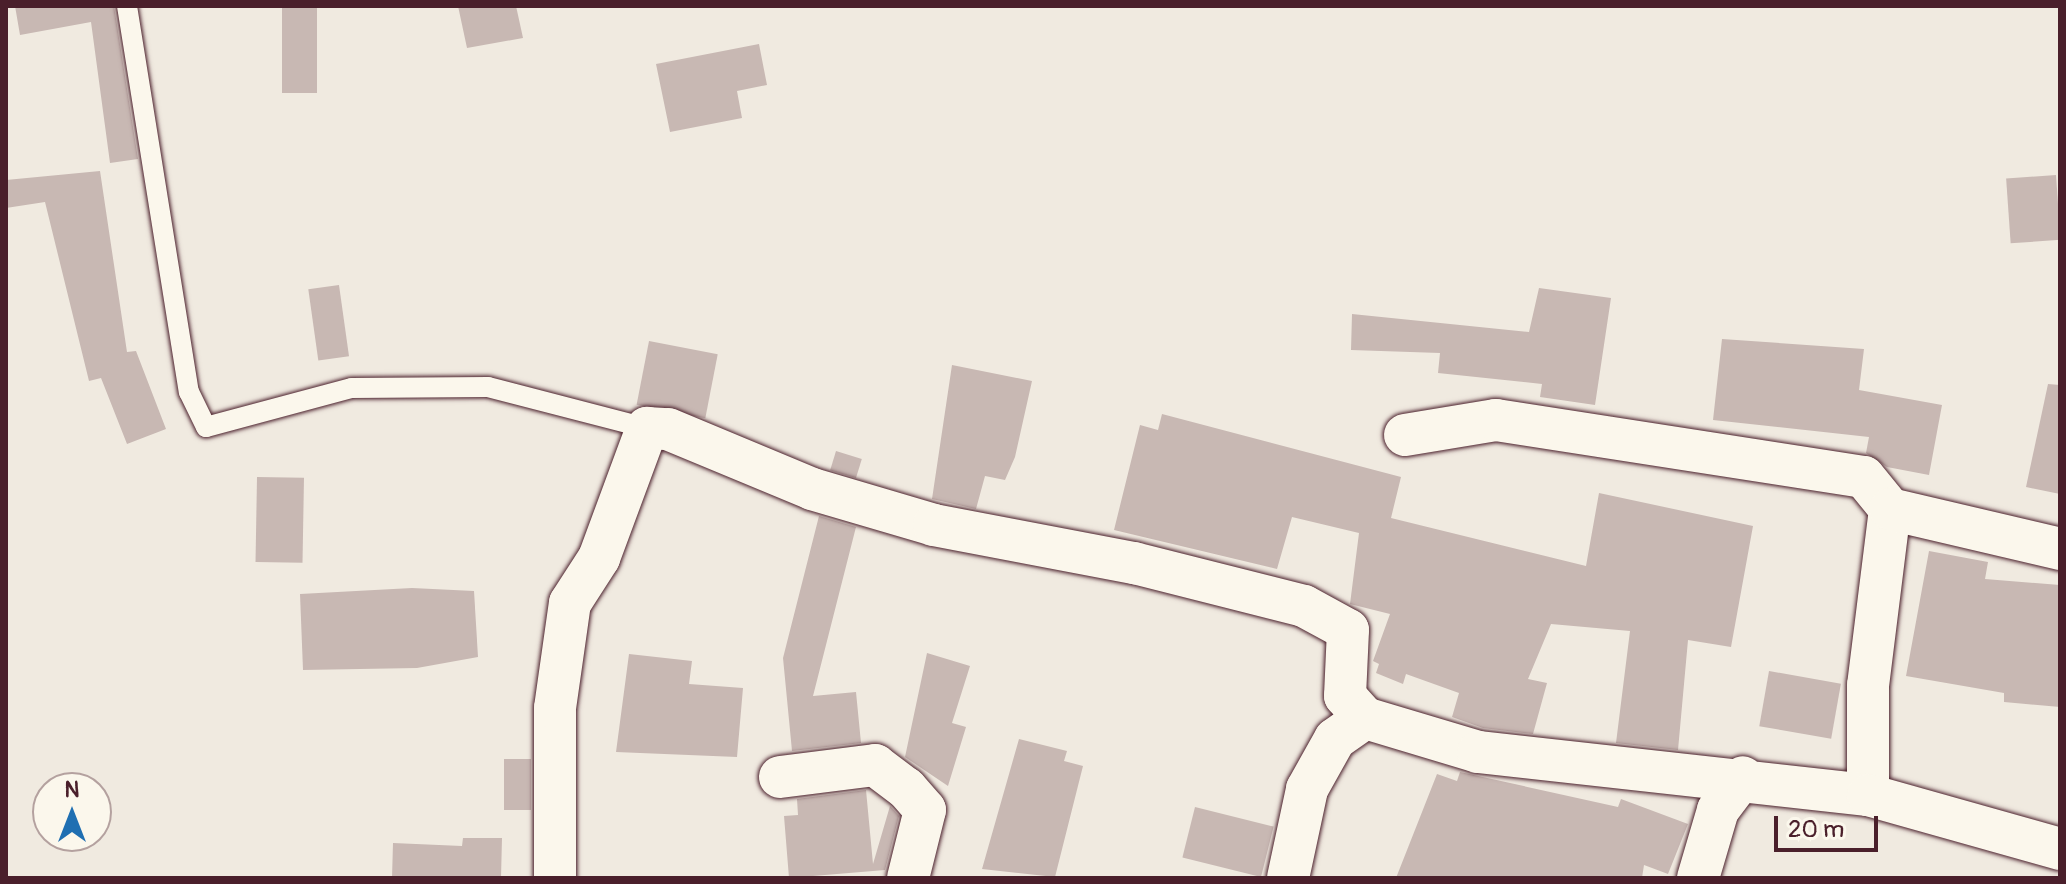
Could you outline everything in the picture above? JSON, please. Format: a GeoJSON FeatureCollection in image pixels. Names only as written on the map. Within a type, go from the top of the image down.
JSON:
{"type":"FeatureCollection","features":[{"type":"Feature","properties":{"kind":"street"},"geometry":{"type":"LineString","coordinates":[[1405,435],[1496,420],[1743,463],[1829,468],[1864,477],[1890,509],[2060,549]]}},
{"type":"Feature","properties":{"kind":"street"},"geometry":{"type":"LineString","coordinates":[[555,878],[555,708],[570,603],[599,558],[647,428],[668,429],[812,489],[934,525],[1134,563],[1304,606],[1348,630],[1345,696],[1365,718],[1478,752],[1743,777],[1868,795],[2060,849]]}},
{"type":"Feature","properties":{"kind":"street"},"geometry":{"type":"LineString","coordinates":[[1868,795],[1868,685],[1890,509]]}},
{"type":"Feature","properties":{"kind":"street"},"geometry":{"type":"LineString","coordinates":[[1288,878],[1307,789],[1335,739],[1365,718]]}},
{"type":"Feature","properties":{"kind":"street"},"geometry":{"type":"LineString","coordinates":[[780,777],[875,765],[906,788],[925,810],[908,878]]}},
{"type":"Feature","properties":{"kind":"street"},"geometry":{"type":"LineString","coordinates":[[1698,878],[1718,810],[1743,777]]}},
{"type":"Feature","properties":{"kind":"lane"},"geometry":{"type":"LineString","coordinates":[[127,6],[189,392],[206,427],[352,388],[488,387],[647,428]]}},
{"type":"Feature","properties":{"kind":"building"},"geometry":{"type":"Polygon","coordinates":[[[15,6],[114,6],[138,159],[110,163],[91,22],[20,35],[15,6]]]}},
{"type":"Feature","properties":{"kind":"building"},"geometry":{"type":"Polygon","coordinates":[[[282,6],[317,6],[317,93],[282,93],[282,6]]]}},
{"type":"Feature","properties":{"kind":"building"},"geometry":{"type":"Polygon","coordinates":[[[458,6],[516,6],[523,38],[467,48],[458,6]]]}},
{"type":"Feature","properties":{"kind":"building"},"geometry":{"type":"Polygon","coordinates":[[[759,44],[767,85],[737,91],[742,118],[670,132],[656,64],[759,44]]]}},
{"type":"Feature","properties":{"kind":"building"},"geometry":{"type":"Polygon","coordinates":[[[100,171],[127,352],[136,351],[166,429],[127,444],[101,378],[89,381],[45,202],[6,208],[6,180],[100,171]]]}},
{"type":"Feature","properties":{"kind":"building"},"geometry":{"type":"Polygon","coordinates":[[[2056,175],[2060,240],[2011,243],[2006,178],[2056,175]]]}},
{"type":"Feature","properties":{"kind":"building"},"geometry":{"type":"Polygon","coordinates":[[[339,285],[349,356],[318,361],[308,289],[339,285]]]}},
{"type":"Feature","properties":{"kind":"building"},"geometry":{"type":"Polygon","coordinates":[[[1539,288],[1611,298],[1595,405],[1540,397],[1542,384],[1438,373],[1440,353],[1351,350],[1352,314],[1529,332],[1539,288]]]}},
{"type":"Feature","properties":{"kind":"building"},"geometry":{"type":"Polygon","coordinates":[[[1722,339],[1864,349],[1859,390],[1942,405],[1929,475],[1887,467],[1866,453],[1869,437],[1713,420],[1722,339]]]}},
{"type":"Feature","properties":{"kind":"building"},"geometry":{"type":"Polygon","coordinates":[[[649,341],[718,354],[705,418],[637,405],[649,341]]]}},
{"type":"Feature","properties":{"kind":"building"},"geometry":{"type":"Polygon","coordinates":[[[952,365],[1032,381],[1015,457],[1005,480],[985,476],[976,509],[932,499],[952,365]]]}},
{"type":"Feature","properties":{"kind":"building"},"geometry":{"type":"Polygon","coordinates":[[[2048,384],[2060,385],[2060,494],[2026,487],[2048,384]]]}},
{"type":"Feature","properties":{"kind":"building"},"geometry":{"type":"Polygon","coordinates":[[[1162,414],[1401,477],[1391,518],[1586,566],[1599,493],[1753,526],[1731,647],[1688,640],[1678,750],[1616,743],[1630,631],[1551,624],[1528,679],[1547,683],[1533,734],[1483,728],[1452,717],[1459,693],[1406,674],[1403,684],[1376,673],[1379,664],[1373,661],[1390,614],[1350,604],[1359,533],[1292,517],[1277,569],[1114,530],[1140,425],[1158,430],[1162,414]]]}},
{"type":"Feature","properties":{"kind":"building"},"geometry":{"type":"Polygon","coordinates":[[[836,451],[862,459],[856,478],[830,470],[836,451]]]}},
{"type":"Feature","properties":{"kind":"building"},"geometry":{"type":"Polygon","coordinates":[[[257,477],[304,478],[303,563],[256,562],[257,477]]]}},
{"type":"Feature","properties":{"kind":"building"},"geometry":{"type":"Polygon","coordinates":[[[819,516],[856,527],[813,696],[856,692],[861,743],[792,751],[783,658],[819,516]]]}},
{"type":"Feature","properties":{"kind":"building"},"geometry":{"type":"Polygon","coordinates":[[[1929,551],[1988,562],[1985,579],[2060,585],[2060,707],[2004,702],[2004,693],[1906,676],[1929,551]]]}},
{"type":"Feature","properties":{"kind":"building"},"geometry":{"type":"Polygon","coordinates":[[[412,588],[474,591],[478,657],[417,668],[303,670],[300,594],[412,588]]]}},
{"type":"Feature","properties":{"kind":"building"},"geometry":{"type":"Polygon","coordinates":[[[927,653],[970,666],[952,723],[966,727],[948,786],[905,757],[927,653]]]}},
{"type":"Feature","properties":{"kind":"building"},"geometry":{"type":"Polygon","coordinates":[[[629,654],[692,661],[689,684],[743,688],[737,757],[616,752],[629,654]]]}},
{"type":"Feature","properties":{"kind":"building"},"geometry":{"type":"Polygon","coordinates":[[[1769,671],[1841,684],[1831,739],[1759,726],[1769,671]]]}},
{"type":"Feature","properties":{"kind":"building"},"geometry":{"type":"Polygon","coordinates":[[[1019,739],[1067,751],[1064,761],[1083,766],[1055,877],[982,869],[1019,739]]]}},
{"type":"Feature","properties":{"kind":"building"},"geometry":{"type":"Polygon","coordinates":[[[504,759],[531,759],[531,810],[504,810],[504,759]]]}},
{"type":"Feature","properties":{"kind":"building"},"geometry":{"type":"Polygon","coordinates":[[[1460,772],[1618,807],[1621,799],[1688,824],[1668,874],[1644,865],[1642,878],[1396,878],[1437,774],[1457,781],[1460,772]]]}},
{"type":"Feature","properties":{"kind":"building"},"geometry":{"type":"Polygon","coordinates":[[[866,790],[873,864],[890,806],[899,816],[885,870],[789,878],[784,816],[798,815],[797,799],[866,790]]]}},
{"type":"Feature","properties":{"kind":"building"},"geometry":{"type":"Polygon","coordinates":[[[1195,807],[1274,827],[1261,877],[1182,857],[1195,807]]]}},
{"type":"Feature","properties":{"kind":"building"},"geometry":{"type":"Polygon","coordinates":[[[463,838],[502,838],[501,878],[392,878],[393,843],[462,846],[463,838]]]}}]}
